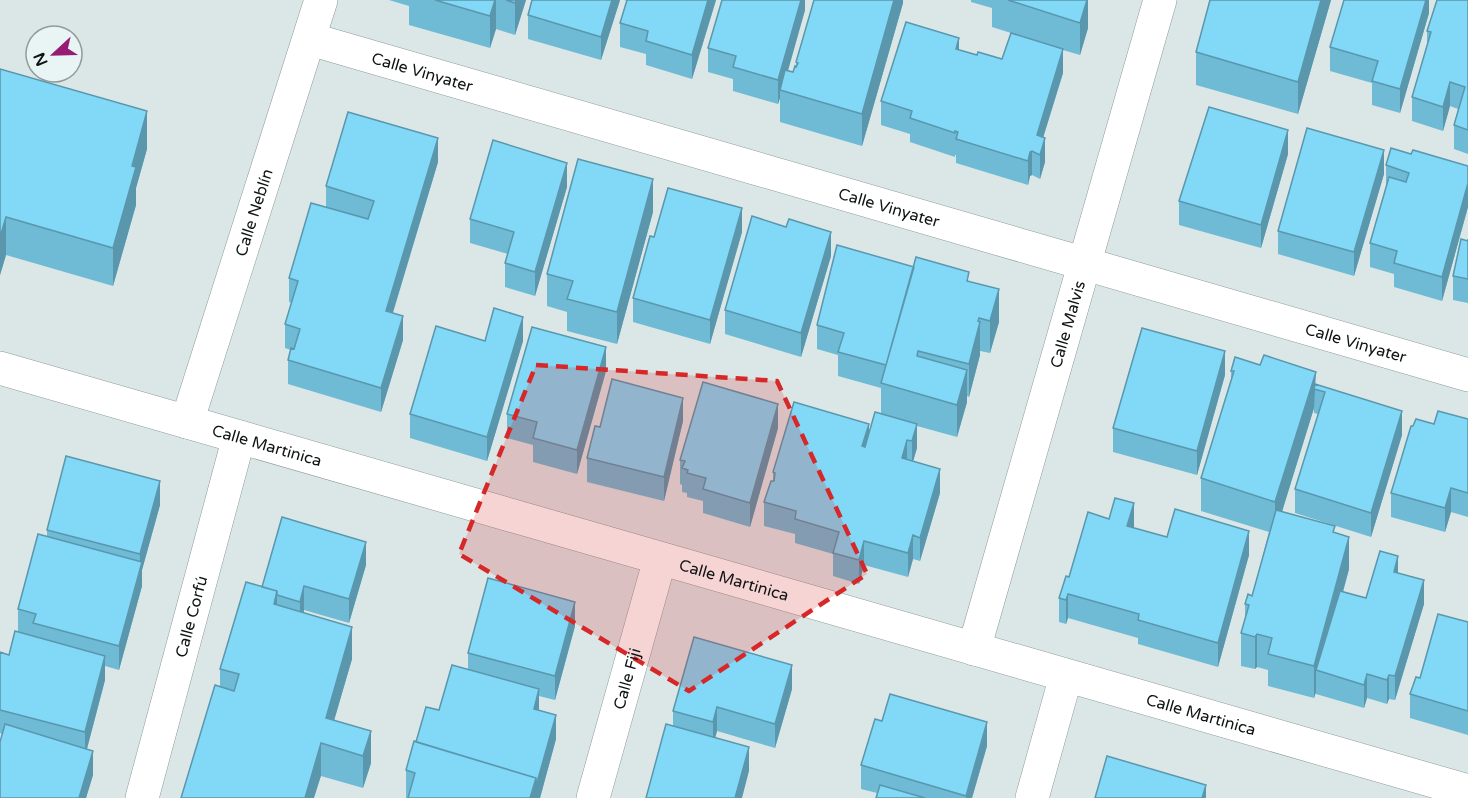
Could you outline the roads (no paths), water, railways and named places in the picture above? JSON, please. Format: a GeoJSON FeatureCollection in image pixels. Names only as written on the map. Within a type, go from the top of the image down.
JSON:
{"type":"FeatureCollection","features":[{"type":"Feature","properties":{"kind":"street","name":"Calle Neblín"},"geometry":{"type":"LineString","coordinates":[[187,422],[321,0]]}},
{"type":"Feature","properties":{"kind":"street","name":"Calle Malvis"},"geometry":{"type":"LineString","coordinates":[[974,650],[1160,0]]}},
{"type":"Feature","properties":{"kind":"street","name":"Calle Vinyater"},"geometry":{"type":"LineString","coordinates":[[310,39],[1468,375]]}},
{"type":"Feature","properties":{"kind":"street","name":"Calle Martinica"},"geometry":{"type":"LineString","coordinates":[[0,368],[1468,791]]}},
{"type":"Feature","properties":{"kind":"street","name":"Calle Corfú"},"geometry":{"type":"LineString","coordinates":[[142,798],[239,437]]}},
{"type":"Feature","properties":{"kind":"street","name":"Calle Fiji"},"geometry":{"type":"LineString","coordinates":[[593,798],[660,559]]}},
{"type":"Feature","properties":{"kind":"street"},"geometry":{"type":"LineString","coordinates":[[1032,798],[1066,676]]}}]}
